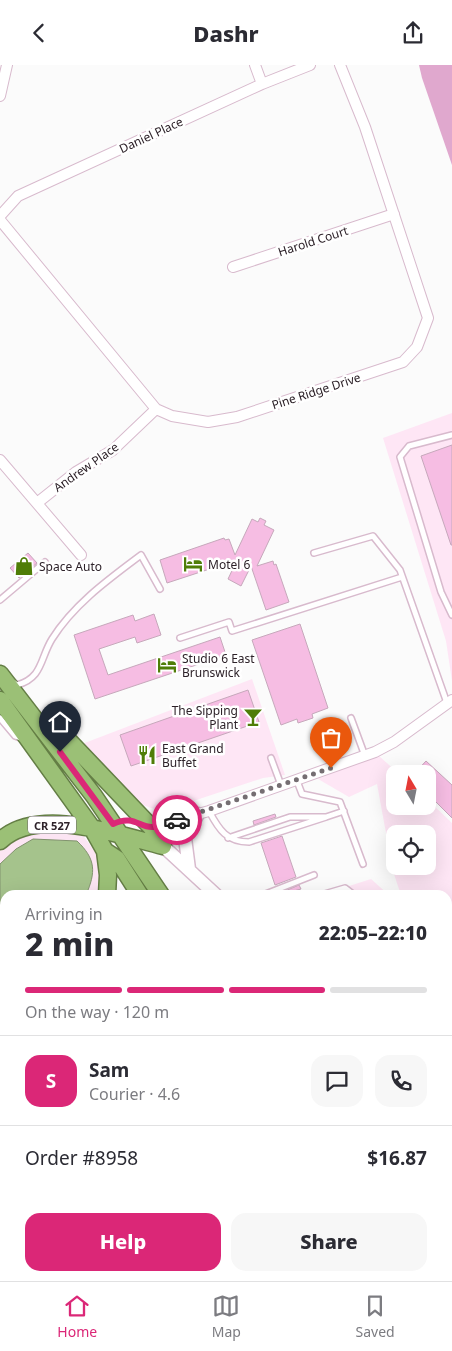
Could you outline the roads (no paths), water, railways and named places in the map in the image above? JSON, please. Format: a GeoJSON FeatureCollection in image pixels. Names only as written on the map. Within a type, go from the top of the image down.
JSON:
{"type":"FeatureCollection","features":[{"type":"Feature","properties":{"kind":"highway"},"geometry":{"type":"LineString","coordinates":[[0,674],[38,722],[108,835],[117,859],[137,890]]}},
{"type":"Feature","properties":{"kind":"highway"},"geometry":{"type":"LineString","coordinates":[[0,701],[31,742],[108,835],[157,890]]}},
{"type":"Feature","properties":{"kind":"highway","name":"CR 527"},"geometry":{"type":"LineString","coordinates":[[38,722],[69,741],[151,827],[163,845]]}},
{"type":"Feature","properties":{"kind":"highway","name":"CR 527"},"geometry":{"type":"LineString","coordinates":[[0,841],[12,832],[31,825],[42,824],[163,845]]}},
{"type":"Feature","properties":{"kind":"highway"},"geometry":{"type":"LineString","coordinates":[[108,835],[141,833],[151,827]]}},
{"type":"Feature","properties":{"kind":"highway"},"geometry":{"type":"LineString","coordinates":[[107,890],[108,835]]}},
{"type":"Feature","properties":{"kind":"street"},"geometry":{"type":"LineString","coordinates":[[0,96],[7,65]]}},
{"type":"Feature","properties":{"kind":"street"},"geometry":{"type":"LineString","coordinates":[[254,65],[262,84]]}},
{"type":"Feature","properties":{"kind":"street","name":"Daniel Place"},"geometry":{"type":"LineString","coordinates":[[0,218],[18,196],[262,84],[310,65]]}},
{"type":"Feature","properties":{"kind":"street","name":"Pine Ridge Drive"},"geometry":{"type":"LineString","coordinates":[[156,409],[172,416],[208,422],[237,417],[403,362],[417,347],[428,318],[365,127],[340,65]]}},
{"type":"Feature","properties":{"kind":"street","name":"Harold Court"},"geometry":{"type":"LineString","coordinates":[[233,267],[394,214]]}},
{"type":"Feature","properties":{"kind":"street"},"geometry":{"type":"LineString","coordinates":[[0,218],[156,409]]}},
{"type":"Feature","properties":{"kind":"street","name":"Andrew Place"},"geometry":{"type":"LineString","coordinates":[[37,503],[76,472],[113,450],[156,409]]}},
{"type":"Feature","properties":{"kind":"street"},"geometry":{"type":"LineString","coordinates":[[0,459],[81,555]]}},
{"type":"Feature","properties":{"kind":"street"},"geometry":{"type":"LineString","coordinates":[[151,827],[297,781],[365,756],[394,742],[450,701]]}},
{"type":"Feature","properties":{"kind":"street"},"geometry":{"type":"LineString","coordinates":[[190,869],[185,838],[203,812]]}},
{"type":"Feature","properties":{"kind":"street","name":"CR 527"},"geometry":{"type":"LineString","coordinates":[[163,845],[211,890]]}},
{"type":"Feature","properties":{"kind":"lane"},"geometry":{"type":"LineString","coordinates":[[452,435],[408,446],[400,457],[441,592],[452,615]]}},
{"type":"Feature","properties":{"kind":"lane"},"geometry":{"type":"LineString","coordinates":[[314,553],[373,536],[400,570],[450,701]]}},
{"type":"Feature","properties":{"kind":"lane"},"geometry":{"type":"LineString","coordinates":[[0,674],[18,685],[30,682],[40,666],[52,639],[91,593],[141,555],[160,589]]}},
{"type":"Feature","properties":{"kind":"lane"},"geometry":{"type":"LineString","coordinates":[[0,600],[46,562]]}},
{"type":"Feature","properties":{"kind":"lane"},"geometry":{"type":"LineString","coordinates":[[180,638],[229,622],[232,631],[402,577]]}},
{"type":"Feature","properties":{"kind":"lane"},"geometry":{"type":"LineString","coordinates":[[0,718],[14,736],[31,742]]}},
{"type":"Feature","properties":{"kind":"lane"},"geometry":{"type":"LineString","coordinates":[[351,718],[365,756]]}},
{"type":"Feature","properties":{"kind":"lane"},"geometry":{"type":"LineString","coordinates":[[271,758],[281,786]]}},
{"type":"Feature","properties":{"kind":"lane"},"geometry":{"type":"LineString","coordinates":[[297,781],[302,794],[340,802],[363,863]]}},
{"type":"Feature","properties":{"kind":"lane"},"geometry":{"type":"LineString","coordinates":[[203,812],[228,838],[238,842],[249,843],[344,811]]}},
{"type":"Feature","properties":{"kind":"lane"},"geometry":{"type":"LineString","coordinates":[[228,838],[290,817],[326,817]]}},
{"type":"Feature","properties":{"kind":"lane"},"geometry":{"type":"LineString","coordinates":[[276,890],[314,875]]}},
{"type":"Feature","properties":{"kind":"lane"},"geometry":{"type":"LineString","coordinates":[[336,890],[345,887],[348,890]]}},
{"type":"Feature","properties":{"kind":"place","name":"Motel 6"},"geometry":{"type":"Point","coordinates":[193,564]}},
{"type":"Feature","properties":{"kind":"place","name":"Space Auto"},"geometry":{"type":"Point","coordinates":[24,566]}},
{"type":"Feature","properties":{"kind":"place","name":"Studio 6 East Brunswick"},"geometry":{"type":"Point","coordinates":[167,665]}},
{"type":"Feature","properties":{"kind":"place","name":"The Sipping Plant"},"geometry":{"type":"Point","coordinates":[253,717]}},
{"type":"Feature","properties":{"kind":"place","name":"East Grand Buffet"},"geometry":{"type":"Point","coordinates":[147,755]}}]}
